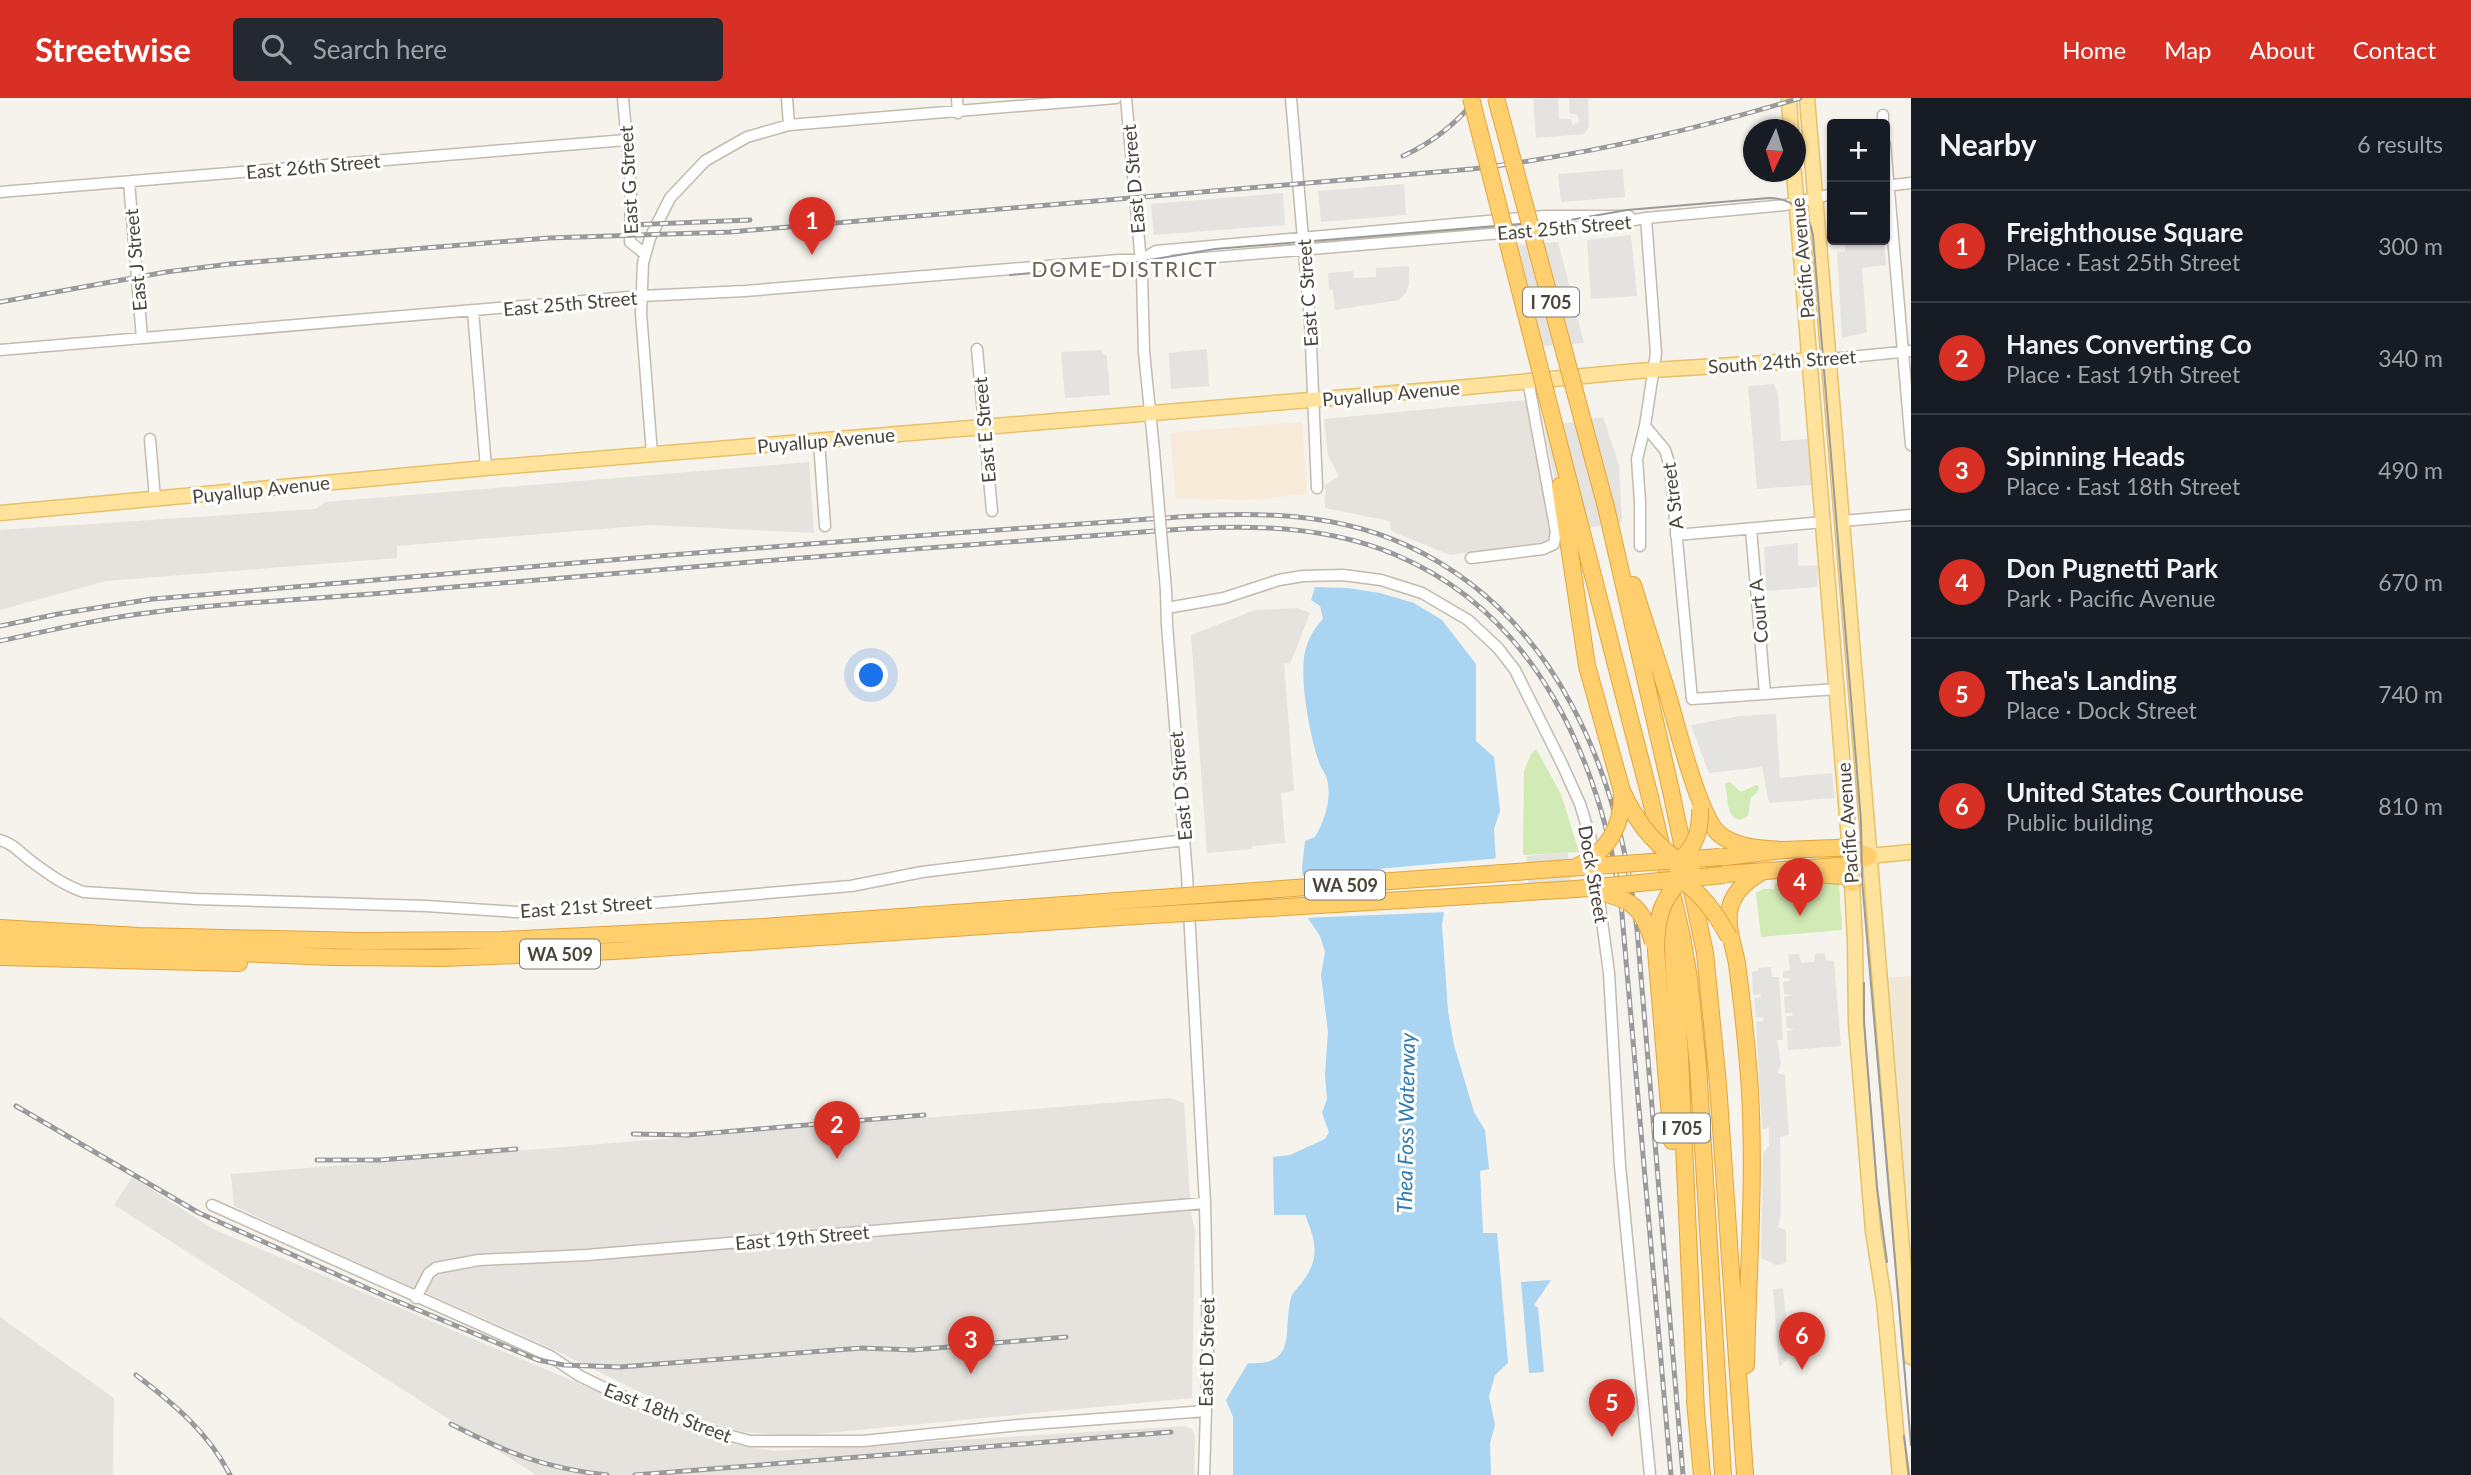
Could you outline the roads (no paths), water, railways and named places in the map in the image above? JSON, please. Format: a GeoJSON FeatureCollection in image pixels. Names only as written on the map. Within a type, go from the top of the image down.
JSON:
{"type":"FeatureCollection","features":[{"type":"Feature","properties":{"kind":"highway","name":"I 705"},"geometry":{"type":"LineString","coordinates":[[1464,98],[1492,185],[1546,393],[1623,694],[1660,845],[1669,894],[1680,1057],[1696,1411],[1702,1475]]}},
{"type":"Feature","properties":{"kind":"highway"},"geometry":{"type":"LineString","coordinates":[[1471,98],[1492,185]]}},
{"type":"Feature","properties":{"kind":"highway","name":"I 705"},"geometry":{"type":"LineString","coordinates":[[1496,98],[1644,644],[1705,953],[1716,1059],[1745,1475]]}},
{"type":"Feature","properties":{"kind":"highway"},"geometry":{"type":"LineString","coordinates":[[1546,393],[1587,666],[1622,791],[1644,830],[1684,870],[1695,890],[1710,905],[1729,937],[1736,963],[1751,1125],[1744,1458]]}},
{"type":"Feature","properties":{"kind":"highway"},"geometry":{"type":"LineString","coordinates":[[1644,644],[1702,808],[1713,827],[1734,842],[1763,849],[1784,850]]}},
{"type":"Feature","properties":{"kind":"highway"},"geometry":{"type":"LineString","coordinates":[[1572,869],[1597,855],[1614,835],[1621,813],[1622,791]]}},
{"type":"Feature","properties":{"kind":"highway"},"geometry":{"type":"LineString","coordinates":[[1696,1411],[1656,951],[1659,915],[1666,898],[1684,870],[1696,840],[1702,808]]}},
{"type":"Feature","properties":{"kind":"highway"},"geometry":{"type":"LineString","coordinates":[[1660,845],[1682,937],[1695,1023],[1723,1475]]}},
{"type":"Feature","properties":{"kind":"highway"},"geometry":{"type":"LineString","coordinates":[[1849,847],[1869,856]]}},
{"type":"Feature","properties":{"kind":"highway","name":"WA 509"},"geometry":{"type":"LineString","coordinates":[[0,943],[332,957],[444,958],[568,953],[1576,889],[1640,883],[1720,857],[1849,847]]}},
{"type":"Feature","properties":{"kind":"highway"},"geometry":{"type":"LineString","coordinates":[[1850,865],[1869,856]]}},
{"type":"Feature","properties":{"kind":"highway"},"geometry":{"type":"LineString","coordinates":[[1638,864],[1665,871],[1684,870]]}},
{"type":"Feature","properties":{"kind":"highway","name":"WA 509"},"geometry":{"type":"LineString","coordinates":[[0,925],[139,936],[361,941],[502,940],[763,927],[1638,864],[1724,876],[1850,865]]}},
{"type":"Feature","properties":{"kind":"highway"},"geometry":{"type":"LineString","coordinates":[[1640,883],[1665,871]]}},
{"type":"Feature","properties":{"kind":"highway"},"geometry":{"type":"LineString","coordinates":[[1729,937],[1731,905],[1746,881],[1768,872],[1839,875],[1846,876],[1852,883]]}},
{"type":"Feature","properties":{"kind":"highway"},"geometry":{"type":"LineString","coordinates":[[1576,889],[1614,896],[1635,906],[1644,918],[1656,951]]}},
{"type":"Feature","properties":{"kind":"highway"},"geometry":{"type":"LineString","coordinates":[[0,957],[200,963],[332,957]]}},
{"type":"Feature","properties":{"kind":"main road"},"geometry":{"type":"LineString","coordinates":[[1789,98],[1790,119]]}},
{"type":"Feature","properties":{"kind":"main road","name":"Pacific Avenue"},"geometry":{"type":"LineString","coordinates":[[1807,98],[1911,1357]]}},
{"type":"Feature","properties":{"kind":"main road","name":"Pacific Avenue"},"geometry":{"type":"LineString","coordinates":[[1795,182],[1852,883],[1857,1037],[1873,1231],[1884,1300],[1900,1475]]}},
{"type":"Feature","properties":{"kind":"main road","name":"South 24th Street"},"geometry":{"type":"LineString","coordinates":[[1653,371],[1830,359]]}},
{"type":"Feature","properties":{"kind":"main road","name":"Puyallup Avenue"},"geometry":{"type":"LineString","coordinates":[[0,513],[486,468],[1653,371]]}},
{"type":"Feature","properties":{"kind":"main road"},"geometry":{"type":"LineString","coordinates":[[1869,856],[1911,852]]}},
{"type":"Feature","properties":{"kind":"street","name":"East G Street"},"geometry":{"type":"LineString","coordinates":[[623,98],[631,189],[630,242],[645,254]]}},
{"type":"Feature","properties":{"kind":"street"},"geometry":{"type":"LineString","coordinates":[[787,98],[789,125]]}},
{"type":"Feature","properties":{"kind":"street"},"geometry":{"type":"LineString","coordinates":[[957,98],[958,113]]}},
{"type":"Feature","properties":{"kind":"street"},"geometry":{"type":"LineString","coordinates":[[652,454],[641,296],[645,254],[658,219],[670,198],[692,172],[725,148],[747,137],[789,125],[1116,98]]}},
{"type":"Feature","properties":{"kind":"street","name":"East D Street"},"geometry":{"type":"LineString","coordinates":[[1126,98],[1144,297],[1144,352],[1185,840],[1205,1203],[1208,1347],[1204,1475]]}},
{"type":"Feature","properties":{"kind":"street","name":"East C Street"},"geometry":{"type":"LineString","coordinates":[[1291,98],[1304,249],[1317,488]]}},
{"type":"Feature","properties":{"kind":"street","name":"East 26th Street"},"geometry":{"type":"LineString","coordinates":[[0,192],[626,139]]}},
{"type":"Feature","properties":{"kind":"street","name":"East J Street"},"geometry":{"type":"LineString","coordinates":[[129,182],[142,338]]}},
{"type":"Feature","properties":{"kind":"street"},"geometry":{"type":"LineString","coordinates":[[1890,186],[1911,183]]}},
{"type":"Feature","properties":{"kind":"street"},"geometry":{"type":"LineString","coordinates":[[1640,546],[1637,459],[1656,354],[1646,218],[1797,203],[1827,195]]}},
{"type":"Feature","properties":{"kind":"street","name":"East 25th Street"},"geometry":{"type":"LineString","coordinates":[[1140,260],[1156,251],[1303,236],[1558,215],[1646,218]]}},
{"type":"Feature","properties":{"kind":"street"},"geometry":{"type":"LineString","coordinates":[[1890,217],[1907,351],[1911,445]]}},
{"type":"Feature","properties":{"kind":"street","name":"East 25th Street"},"geometry":{"type":"LineString","coordinates":[[0,350],[641,296],[758,290],[1119,260],[1180,260],[1610,224],[1646,218]]}},
{"type":"Feature","properties":{"kind":"street"},"geometry":{"type":"LineString","coordinates":[[473,311],[486,468]]}},
{"type":"Feature","properties":{"kind":"street","name":"East E Street"},"geometry":{"type":"LineString","coordinates":[[976,349],[992,510]]}},
{"type":"Feature","properties":{"kind":"street","name":"South 24th Street"},"geometry":{"type":"LineString","coordinates":[[1830,359],[1907,351]]}},
{"type":"Feature","properties":{"kind":"street"},"geometry":{"type":"LineString","coordinates":[[1471,558],[1543,549],[1554,544],[1556,532],[1528,380]]}},
{"type":"Feature","properties":{"kind":"street","name":"A Street"},"geometry":{"type":"LineString","coordinates":[[1645,426],[1665,450],[1668,458],[1692,699],[1765,694]]}},
{"type":"Feature","properties":{"kind":"street"},"geometry":{"type":"LineString","coordinates":[[150,439],[155,499]]}},
{"type":"Feature","properties":{"kind":"street"},"geometry":{"type":"LineString","coordinates":[[819,441],[825,526]]}},
{"type":"Feature","properties":{"kind":"street"},"geometry":{"type":"LineString","coordinates":[[1843,521],[1911,515]]}},
{"type":"Feature","properties":{"kind":"street"},"geometry":{"type":"LineString","coordinates":[[1676,535],[1824,522]]}},
{"type":"Feature","properties":{"kind":"street","name":"Court A"},"geometry":{"type":"LineString","coordinates":[[1751,528],[1765,694]]}},
{"type":"Feature","properties":{"kind":"street","name":"Dock Street"},"geometry":{"type":"LineString","coordinates":[[1167,608],[1224,598],[1279,580],[1324,575],[1381,580],[1422,593],[1448,607],[1484,633],[1515,670],[1580,804],[1591,840],[1609,973],[1620,1166],[1650,1475]]}},
{"type":"Feature","properties":{"kind":"street"},"geometry":{"type":"LineString","coordinates":[[1765,694],[1837,689]]}},
{"type":"Feature","properties":{"kind":"street","name":"East 21st Street"},"geometry":{"type":"LineString","coordinates":[[0,839],[14,845],[30,860],[71,887],[84,892],[516,912],[569,910],[851,886],[922,872],[1185,840]]}},
{"type":"Feature","properties":{"kind":"street","name":"East 19th Street"},"geometry":{"type":"LineString","coordinates":[[416,1298],[429,1273],[436,1268],[479,1260],[587,1255],[1205,1203]]}},
{"type":"Feature","properties":{"kind":"street","name":"East 18th Street"},"geometry":{"type":"LineString","coordinates":[[212,1205],[551,1356],[580,1376],[617,1394],[706,1429],[750,1441],[863,1441],[1018,1425],[1206,1411]]}},
{"type":"Feature","properties":{"kind":"water","name":"Thea Foss Waterway"},"geometry":{"type":"Polygon","coordinates":[[[1315,587],[1380,593],[1414,603],[1442,620],[1476,664],[1476,741],[1494,757],[1500,811],[1494,829],[1496,862],[1444,912],[1442,925],[1448,1011],[1454,1045],[1474,1112],[1485,1130],[1489,1169],[1480,1171],[1483,1233],[1497,1233],[1508,1363],[1495,1375],[1489,1396],[1495,1425],[1490,1443],[1491,1475],[1233,1475],[1233,1417],[1226,1400],[1248,1363],[1275,1359],[1282,1352],[1291,1298],[1309,1272],[1314,1256],[1314,1240],[1305,1215],[1274,1215],[1273,1157],[1290,1155],[1325,1139],[1329,1132],[1322,1113],[1327,1099],[1325,1075],[1328,1032],[1321,975],[1325,952],[1320,936],[1305,914],[1302,868],[1305,841],[1315,837],[1319,830],[1329,794],[1326,777],[1316,754],[1304,692],[1306,647],[1323,619],[1320,606],[1311,600],[1315,587]]]}},
{"type":"Feature","properties":{"kind":"water"},"geometry":{"type":"Polygon","coordinates":[[[1551,1280],[1534,1305],[1538,1308],[1544,1372],[1529,1373],[1521,1282],[1551,1280]]]}},
{"type":"Feature","properties":{"kind":"tram line"},"geometry":{"type":"LineString","coordinates":[[1010,275],[1113,266],[1215,249],[1570,220],[1627,210],[1769,198],[1792,204],[1804,214],[1813,236],[1861,821],[1862,880],[1911,1445]]}},
{"type":"Feature","properties":{"kind":"tram line"},"geometry":{"type":"LineString","coordinates":[[1864,983],[1864,1021],[1877,1188],[1887,1262]]}},
{"type":"Feature","properties":{"kind":"tram line"},"geometry":{"type":"LineString","coordinates":[[1904,1436],[1909,1475]]}},
{"type":"Feature","properties":{"kind":"railway"},"geometry":{"type":"LineString","coordinates":[[1403,156],[1443,132],[1477,98]]}},
{"type":"Feature","properties":{"kind":"railway"},"geometry":{"type":"LineString","coordinates":[[0,302],[166,272],[230,264],[548,238],[730,232],[1472,169],[1638,141],[1800,98]]}},
{"type":"Feature","properties":{"kind":"railway"},"geometry":{"type":"LineString","coordinates":[[628,225],[750,220]]}},
{"type":"Feature","properties":{"kind":"railway"},"geometry":{"type":"LineString","coordinates":[[0,626],[152,599],[744,549],[1195,516],[1267,515],[1302,518],[1372,532],[1406,545],[1459,575],[1503,612],[1541,656],[1571,704],[1596,757],[1615,813],[1637,929],[1683,1475]]}},
{"type":"Feature","properties":{"kind":"railway"},"geometry":{"type":"LineString","coordinates":[[0,641],[116,618],[215,606],[1198,528],[1238,527],[1318,533],[1358,542],[1396,555],[1445,581],[1488,614],[1524,654],[1554,698],[1578,746],[1597,797],[1621,903],[1671,1475]]}},
{"type":"Feature","properties":{"kind":"railway"},"geometry":{"type":"LineString","coordinates":[[16,1106],[199,1213],[387,1297],[538,1360],[564,1365],[620,1367],[862,1348],[913,1350],[1066,1337]]}},
{"type":"Feature","properties":{"kind":"railway"},"geometry":{"type":"LineString","coordinates":[[633,1134],[687,1135],[924,1115]]}},
{"type":"Feature","properties":{"kind":"railway"},"geometry":{"type":"LineString","coordinates":[[317,1160],[380,1160],[516,1149]]}},
{"type":"Feature","properties":{"kind":"railway"},"geometry":{"type":"LineString","coordinates":[[136,1375],[201,1432],[230,1475]]}},
{"type":"Feature","properties":{"kind":"railway"},"geometry":{"type":"LineString","coordinates":[[451,1424],[526,1458],[607,1475]]}},
{"type":"Feature","properties":{"kind":"railway"},"geometry":{"type":"LineString","coordinates":[[635,1475],[1171,1432]]}},
{"type":"Feature","properties":{"kind":"place","name":"Freighthouse Square"},"geometry":{"type":"Point","coordinates":[812,255]}},
{"type":"Feature","properties":{"kind":"place","name":"Don Pugnetti Park"},"geometry":{"type":"Point","coordinates":[1800,916]}},
{"type":"Feature","properties":{"kind":"place","name":"Hanes Converting Co"},"geometry":{"type":"Point","coordinates":[837,1159]}},
{"type":"Feature","properties":{"kind":"place","name":"United States Courthouse"},"geometry":{"type":"Point","coordinates":[1802,1370]}},
{"type":"Feature","properties":{"kind":"place","name":"Spinning Heads"},"geometry":{"type":"Point","coordinates":[971,1374]}},
{"type":"Feature","properties":{"kind":"place","name":"Thea's Landing"},"geometry":{"type":"Point","coordinates":[1612,1437]}},
{"type":"Feature","properties":{"kind":"district","name":"DOME DISTRICT"},"geometry":{"type":"Point","coordinates":[1125,268]}}]}
